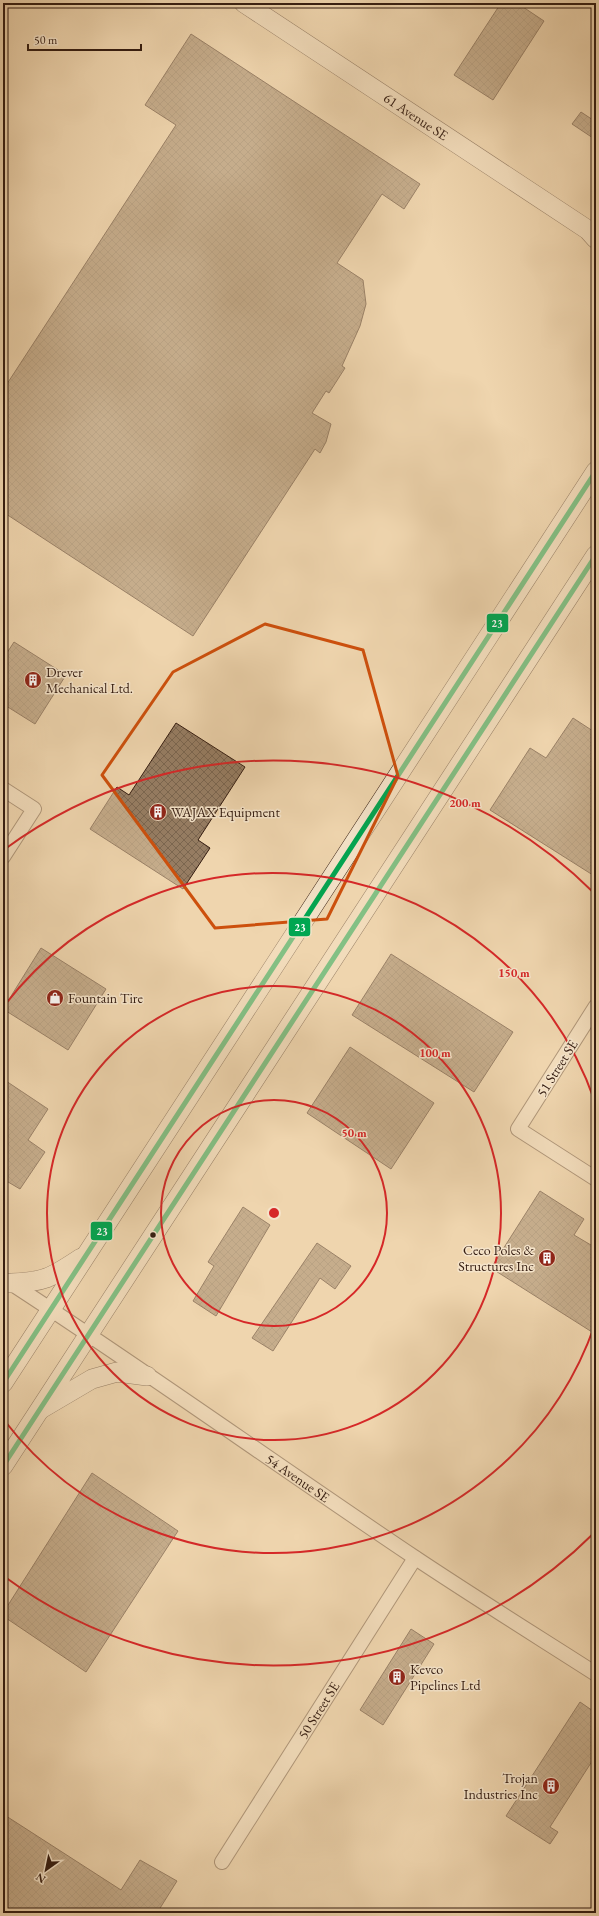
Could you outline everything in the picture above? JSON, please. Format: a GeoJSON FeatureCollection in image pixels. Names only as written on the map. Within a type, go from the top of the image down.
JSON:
{"type":"FeatureCollection","features":[{"type":"Feature","properties":{"kind":"main road","name":"61 Avenue SE"},"geometry":{"type":"LineString","coordinates":[[244,3],[593,234]]}},
{"type":"Feature","properties":{"kind":"main road"},"geometry":{"type":"LineString","coordinates":[[3,1383],[596,471]]}},
{"type":"Feature","properties":{"kind":"main road"},"geometry":{"type":"LineString","coordinates":[[3,1466],[596,555]]}},
{"type":"Feature","properties":{"kind":"main road"},"geometry":{"type":"LineString","coordinates":[[7,1281],[35,1282],[51,1277],[87,1254]]}},
{"type":"Feature","properties":{"kind":"main road"},"geometry":{"type":"LineString","coordinates":[[38,1411],[92,1379],[117,1372],[147,1376]]}},
{"type":"Feature","properties":{"kind":"street"},"geometry":{"type":"LineString","coordinates":[[3,789],[34,809],[3,857]]}},
{"type":"Feature","properties":{"kind":"street","name":"51 Street SE"},"geometry":{"type":"LineString","coordinates":[[596,1006],[518,1129],[596,1179]]}},
{"type":"Feature","properties":{"kind":"street","name":"54 Avenue SE"},"geometry":{"type":"LineString","coordinates":[[7,1281],[89,1334],[147,1376],[415,1558],[596,1674]]}},
{"type":"Feature","properties":{"kind":"street","name":"50 Street SE"},"geometry":{"type":"LineString","coordinates":[[222,1862],[415,1558]]}},
{"type":"Feature","properties":{"kind":"highlighted area"},"geometry":{"type":"Polygon","coordinates":[[[265,624],[363,650],[398,776],[327,919],[215,928],[102,775],[173,672],[265,624]]]}},
{"type":"Feature","properties":{"kind":"building"},"geometry":{"type":"Polygon","coordinates":[[[501,3],[517,3],[544,21],[493,100],[454,75],[501,3]]]}},
{"type":"Feature","properties":{"kind":"building"},"geometry":{"type":"Polygon","coordinates":[[[191,34],[420,184],[404,209],[382,194],[337,263],[363,280],[366,304],[360,326],[342,366],[345,368],[329,393],[326,391],[312,413],[331,424],[326,442],[320,453],[315,449],[193,636],[3,512],[3,390],[176,125],[145,105],[191,34]]]}},
{"type":"Feature","properties":{"kind":"building"},"geometry":{"type":"Polygon","coordinates":[[[581,112],[596,122],[596,140],[572,124],[581,112]]]}},
{"type":"Feature","properties":{"kind":"building","name":"Drever Mechanical Ltd."},"geometry":{"type":"Polygon","coordinates":[[[14,642],[66,675],[35,724],[3,704],[3,696],[8,688],[3,685],[3,659],[14,642]]]}},
{"type":"Feature","properties":{"kind":"building"},"geometry":{"type":"Polygon","coordinates":[[[573,718],[596,733],[596,877],[490,810],[530,748],[546,758],[573,718]]]}},
{"type":"Feature","properties":{"kind":"building","name":"WAJAX Equipment"},"geometry":{"type":"Polygon","coordinates":[[[176,723],[245,767],[198,840],[210,848],[183,889],[90,829],[117,787],[129,795],[176,723]]]}},
{"type":"Feature","properties":{"kind":"building","name":"Fountain Tire"},"geometry":{"type":"Polygon","coordinates":[[[41,948],[106,989],[68,1050],[3,1009],[41,948]]]}},
{"type":"Feature","properties":{"kind":"building"},"geometry":{"type":"Polygon","coordinates":[[[391,954],[513,1032],[474,1092],[352,1015],[391,954]]]}},
{"type":"Feature","properties":{"kind":"building"},"geometry":{"type":"Polygon","coordinates":[[[350,1047],[434,1103],[391,1169],[307,1113],[350,1047]]]}},
{"type":"Feature","properties":{"kind":"building"},"geometry":{"type":"Polygon","coordinates":[[[3,1079],[48,1109],[28,1140],[45,1152],[20,1189],[3,1179],[3,1079]]]}},
{"type":"Feature","properties":{"kind":"building","name":"Ceco Poles & Structures Inc"},"geometry":{"type":"Polygon","coordinates":[[[540,1191],[584,1219],[574,1235],[596,1248],[596,1326],[592,1332],[491,1268],[540,1191]]]}},
{"type":"Feature","properties":{"kind":"building"},"geometry":{"type":"Polygon","coordinates":[[[243,1207],[270,1225],[216,1316],[193,1301],[214,1266],[208,1262],[243,1207]]]}},
{"type":"Feature","properties":{"kind":"building"},"geometry":{"type":"Polygon","coordinates":[[[317,1243],[351,1266],[335,1289],[320,1278],[273,1351],[252,1338],[317,1243]]]}},
{"type":"Feature","properties":{"kind":"building"},"geometry":{"type":"Polygon","coordinates":[[[92,1473],[178,1531],[86,1672],[3,1616],[3,1613],[92,1473]]]}},
{"type":"Feature","properties":{"kind":"building","name":"Kevco Pipelines Ltd"},"geometry":{"type":"Polygon","coordinates":[[[411,1629],[434,1644],[383,1725],[360,1710],[411,1629]]]}},
{"type":"Feature","properties":{"kind":"building","name":"Trojan Industries Inc"},"geometry":{"type":"Polygon","coordinates":[[[580,1702],[596,1713],[596,1755],[550,1827],[558,1832],[550,1844],[506,1816],[580,1702]]]}},
{"type":"Feature","properties":{"kind":"building"},"geometry":{"type":"Polygon","coordinates":[[[3,1814],[121,1890],[140,1860],[177,1881],[157,1913],[3,1913],[3,1814]]]}},
{"type":"Feature","properties":{"kind":"transit line","name":"23"},"geometry":{"type":"LineString","coordinates":[[3,1383],[596,471]]}},
{"type":"Feature","properties":{"kind":"transit line","name":"23"},"geometry":{"type":"LineString","coordinates":[[3,1466],[596,555]]}},
{"type":"Feature","properties":{"kind":"place","name":"Drever Mechanical Ltd."},"geometry":{"type":"Point","coordinates":[33,680]}},
{"type":"Feature","properties":{"kind":"place","name":"WAJAX Equipment"},"geometry":{"type":"Point","coordinates":[158,812]}},
{"type":"Feature","properties":{"kind":"place","name":"Fountain Tire"},"geometry":{"type":"Point","coordinates":[55,998]}},
{"type":"Feature","properties":{"kind":"place","name":"Ceco Poles & Structures Inc"},"geometry":{"type":"Point","coordinates":[547,1258]}},
{"type":"Feature","properties":{"kind":"place","name":"Kevco Pipelines Ltd"},"geometry":{"type":"Point","coordinates":[397,1677]}},
{"type":"Feature","properties":{"kind":"place","name":"Trojan Industries Inc"},"geometry":{"type":"Point","coordinates":[551,1786]}}]}
